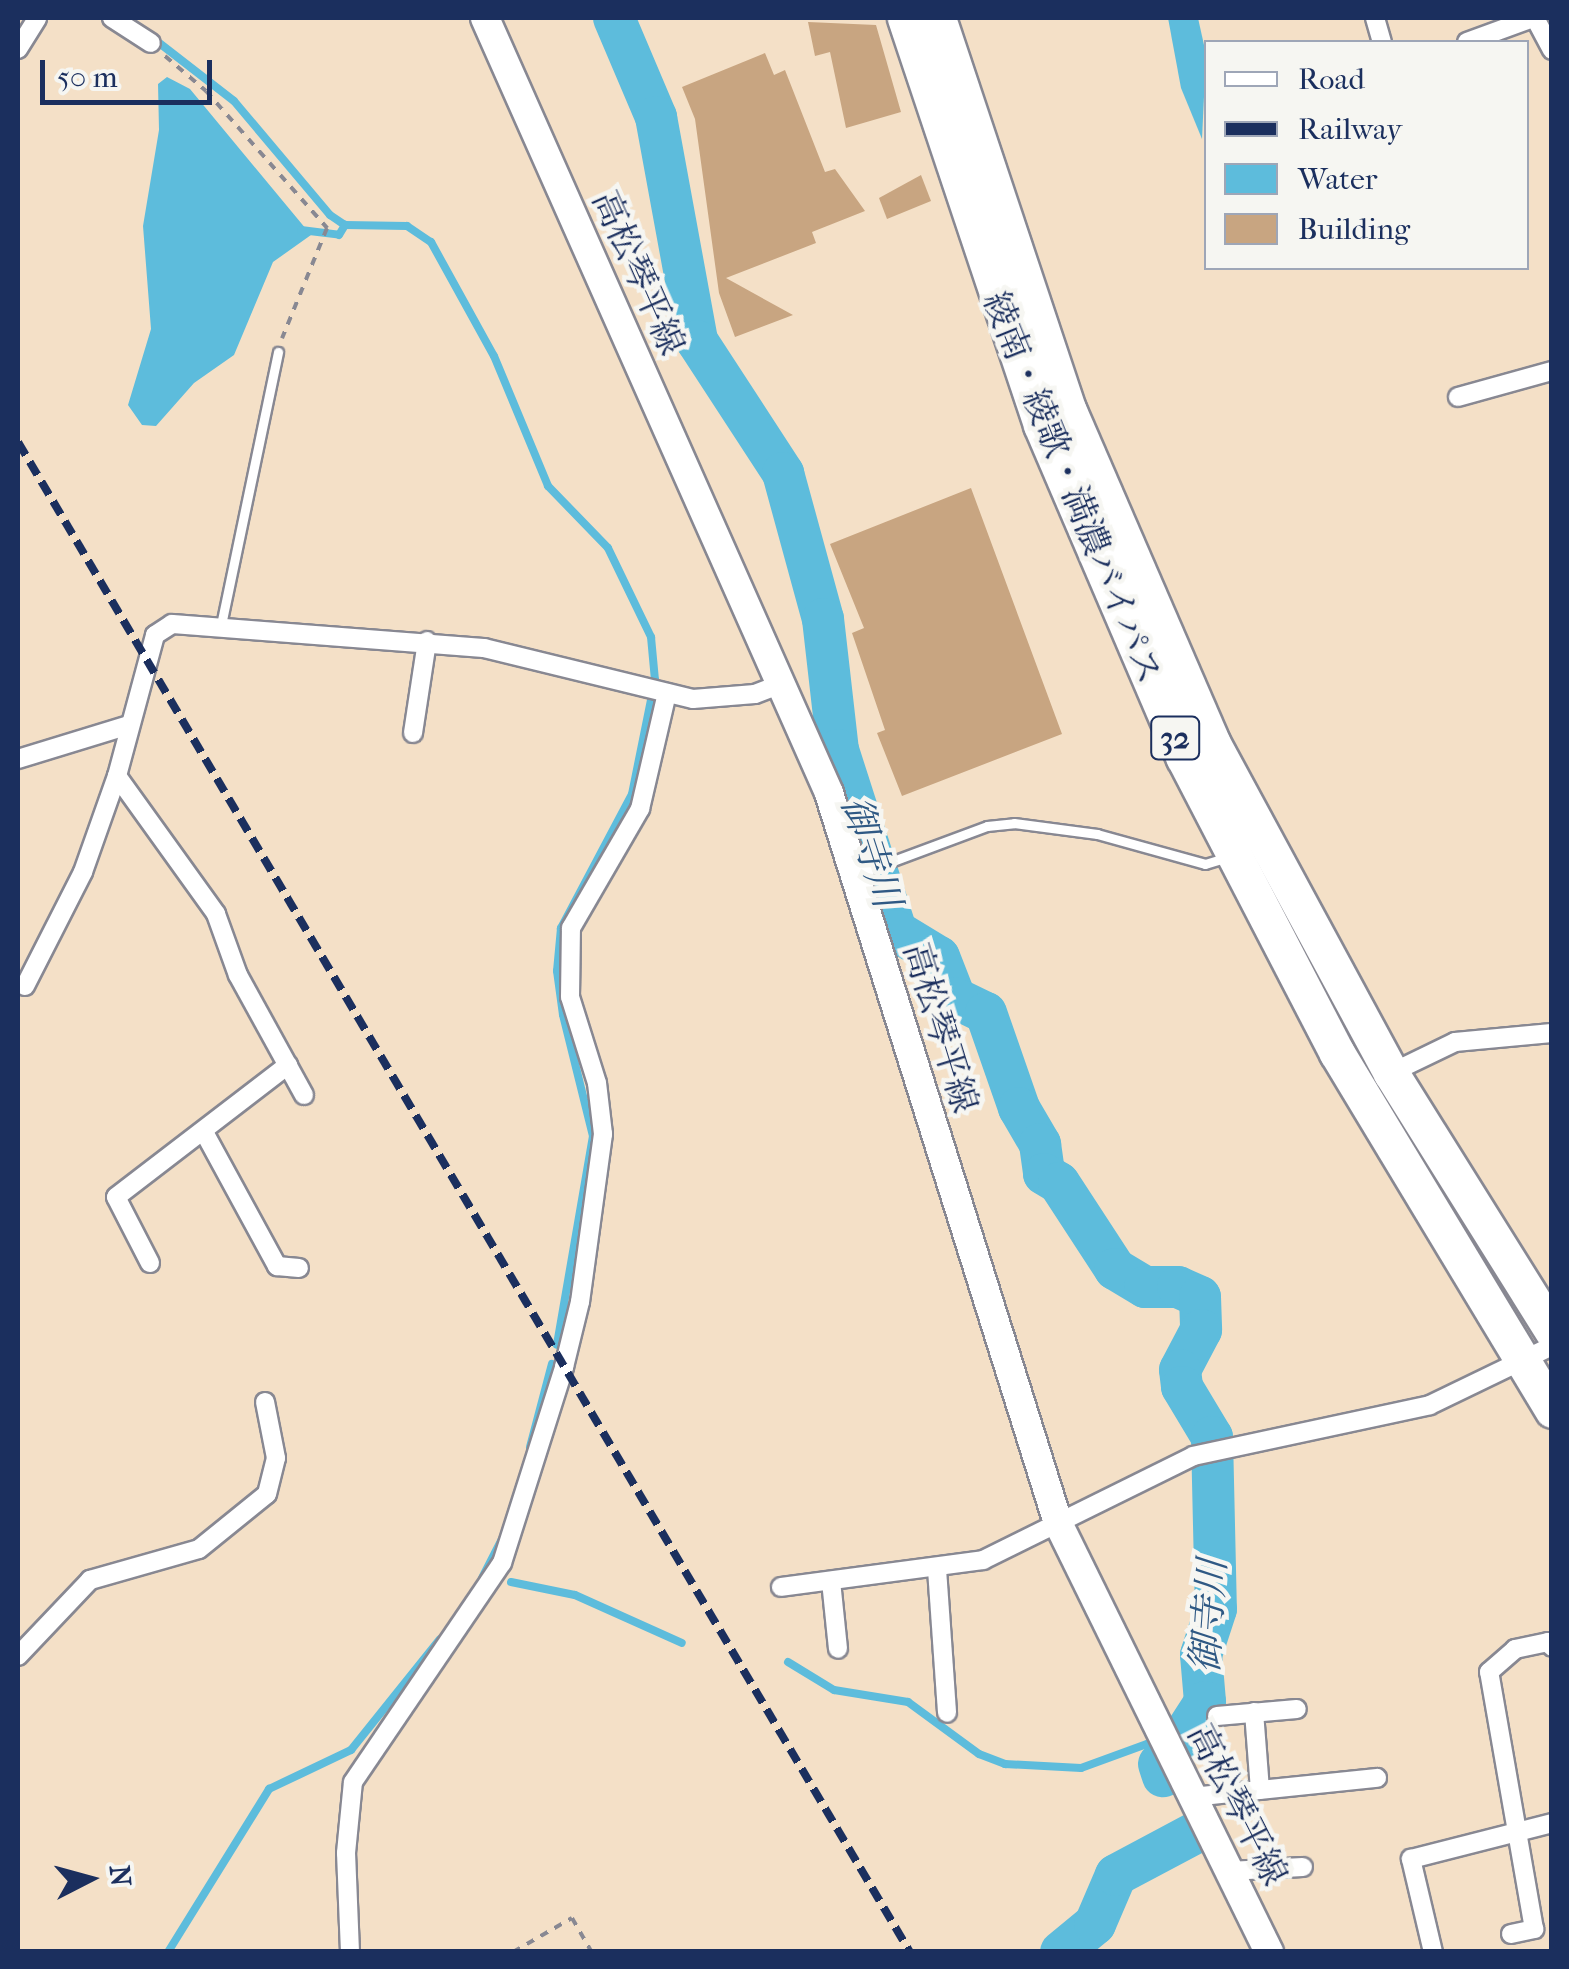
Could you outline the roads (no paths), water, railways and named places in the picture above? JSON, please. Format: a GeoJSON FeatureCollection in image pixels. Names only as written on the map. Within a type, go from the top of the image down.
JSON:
{"type":"FeatureCollection","features":[{"type":"Feature","properties":{"kind":"highway","name":"綾南・綾歌・満濃バイパス"},"geometry":{"type":"LineString","coordinates":[[904,18],[1042,425],[1169,725],[1337,1053],[1537,1354],[1552,1410]]}},
{"type":"Feature","properties":{"kind":"highway","name":"綾南・綾歌・満濃バイパス"},"geometry":{"type":"LineString","coordinates":[[938,18],[1026,291],[1137,578],[1212,742],[1391,1073],[1552,1330]]}},
{"type":"Feature","properties":{"kind":"main road","name":"高松琴平線"},"geometry":{"type":"LineString","coordinates":[[485,18],[783,683],[861,873],[1058,1522],[1269,1952]]}},
{"type":"Feature","properties":{"kind":"street"},"geometry":{"type":"LineString","coordinates":[[18,48],[37,18]]}},
{"type":"Feature","properties":{"kind":"street"},"geometry":{"type":"LineString","coordinates":[[112,18],[150,42]]}},
{"type":"Feature","properties":{"kind":"street"},"geometry":{"type":"LineString","coordinates":[[1474,40],[1540,20],[1552,50]]}},
{"type":"Feature","properties":{"kind":"street"},"geometry":{"type":"LineString","coordinates":[[1458,397],[1552,371]]}},
{"type":"Feature","properties":{"kind":"street"},"geometry":{"type":"LineString","coordinates":[[25,986],[83,872],[118,776],[154,635],[172,624],[427,641],[657,691],[723,699],[783,683]]}},
{"type":"Feature","properties":{"kind":"street"},"geometry":{"type":"LineString","coordinates":[[413,733],[427,641]]}},
{"type":"Feature","properties":{"kind":"street"},"geometry":{"type":"LineString","coordinates":[[350,1952],[346,1853],[352,1782],[502,1563],[576,1317],[603,1134],[596,1083],[570,997],[571,928],[640,809],[657,691]]}},
{"type":"Feature","properties":{"kind":"street"},"geometry":{"type":"LineString","coordinates":[[18,759],[129,725]]}},
{"type":"Feature","properties":{"kind":"street"},"geometry":{"type":"LineString","coordinates":[[118,776],[216,914],[238,975],[304,1095]]}},
{"type":"Feature","properties":{"kind":"street"},"geometry":{"type":"LineString","coordinates":[[1391,1073],[1455,1042],[1552,1033]]}},
{"type":"Feature","properties":{"kind":"street"},"geometry":{"type":"LineString","coordinates":[[150,1264],[116,1197],[288,1065]]}},
{"type":"Feature","properties":{"kind":"street"},"geometry":{"type":"LineString","coordinates":[[204,1132],[277,1266],[299,1268]]}},
{"type":"Feature","properties":{"kind":"street"},"geometry":{"type":"LineString","coordinates":[[781,1587],[937,1570],[983,1560],[1212,1452],[1430,1406],[1537,1354]]}},
{"type":"Feature","properties":{"kind":"street"},"geometry":{"type":"LineString","coordinates":[[18,1656],[90,1580],[199,1549],[267,1494],[276,1458],[265,1402]]}},
{"type":"Feature","properties":{"kind":"street"},"geometry":{"type":"LineString","coordinates":[[937,1570],[947,1713]]}},
{"type":"Feature","properties":{"kind":"street"},"geometry":{"type":"LineString","coordinates":[[831,1581],[838,1649]]}},
{"type":"Feature","properties":{"kind":"street"},"geometry":{"type":"LineString","coordinates":[[1510,1934],[1534,1929],[1489,1672],[1515,1650],[1548,1642],[1552,1647]]}},
{"type":"Feature","properties":{"kind":"street"},"geometry":{"type":"LineString","coordinates":[[1217,1716],[1296,1709]]}},
{"type":"Feature","properties":{"kind":"street"},"geometry":{"type":"LineString","coordinates":[[1254,1712],[1260,1790]]}},
{"type":"Feature","properties":{"kind":"street"},"geometry":{"type":"LineString","coordinates":[[1192,1797],[1378,1778]]}},
{"type":"Feature","properties":{"kind":"street"},"geometry":{"type":"LineString","coordinates":[[1432,1952],[1419,1915],[1411,1860],[1518,1828],[1552,1823]]}},
{"type":"Feature","properties":{"kind":"street"},"geometry":{"type":"LineString","coordinates":[[1229,1872],[1303,1866]]}},
{"type":"Feature","properties":{"kind":"lane"},"geometry":{"type":"LineString","coordinates":[[222,625],[278,352]]}},
{"type":"Feature","properties":{"kind":"lane"},"geometry":{"type":"LineString","coordinates":[[861,873],[987,826],[1014,823],[1097,834],[1206,864],[1235,854]]}},
{"type":"Feature","properties":{"kind":"water"},"geometry":{"type":"Polygon","coordinates":[[[1168,18],[1198,18],[1204,45],[1202,139],[1181,88],[1168,18]]]}},
{"type":"Feature","properties":{"kind":"water"},"geometry":{"type":"Polygon","coordinates":[[[167,77],[190,89],[311,235],[273,262],[234,355],[194,383],[156,426],[142,425],[128,405],[151,329],[143,226],[159,130],[158,84],[167,77]]]}},
{"type":"Feature","properties":{"kind":"waterway"},"geometry":{"type":"LineString","coordinates":[[127,18],[234,101],[330,215],[345,225],[407,226],[431,242],[494,356],[548,486],[608,548],[651,637],[655,680],[632,794],[561,928],[557,971],[563,1015],[593,1136],[557,1345]]}},
{"type":"Feature","properties":{"kind":"waterway","name":"御寺川"},"geometry":{"type":"LineString","coordinates":[[614,18],[656,117],[697,341],[783,473],[823,619],[838,750],[896,931],[939,957],[955,998],[986,1013],[1019,1108],[1040,1144],[1044,1174],[1059,1183],[1115,1269],[1145,1287],[1178,1287],[1200,1297],[1201,1330],[1180,1370],[1182,1387],[1212,1437],[1216,1609],[1201,1655],[1205,1702],[1180,1741]]}},
{"type":"Feature","properties":{"kind":"waterway"},"geometry":{"type":"LineString","coordinates":[[301,230],[339,235],[345,225]]}},
{"type":"Feature","properties":{"kind":"waterway"},"geometry":{"type":"LineString","coordinates":[[530,1447],[552,1364]]}},
{"type":"Feature","properties":{"kind":"waterway"},"geometry":{"type":"LineString","coordinates":[[482,1578],[503,1537]]}},
{"type":"Feature","properties":{"kind":"waterway"},"geometry":{"type":"LineString","coordinates":[[511,1582],[575,1595],[682,1643]]}},
{"type":"Feature","properties":{"kind":"waterway"},"geometry":{"type":"LineString","coordinates":[[168,1952],[269,1789],[351,1750],[440,1639]]}},
{"type":"Feature","properties":{"kind":"waterway"},"geometry":{"type":"LineString","coordinates":[[788,1662],[834,1690],[908,1702],[979,1754],[1005,1764],[1081,1768],[1147,1744],[1158,1767]]}},
{"type":"Feature","properties":{"kind":"waterway","name":"御寺川"},"geometry":{"type":"LineString","coordinates":[[1159,1764],[1163,1776]]}},
{"type":"Feature","properties":{"kind":"waterway","name":"御寺川"},"geometry":{"type":"LineString","coordinates":[[1061,1952],[1095,1924],[1116,1875],[1193,1834]]}},
{"type":"Feature","properties":{"kind":"railway"},"geometry":{"type":"LineString","coordinates":[[18,442],[910,1952]]}}]}
